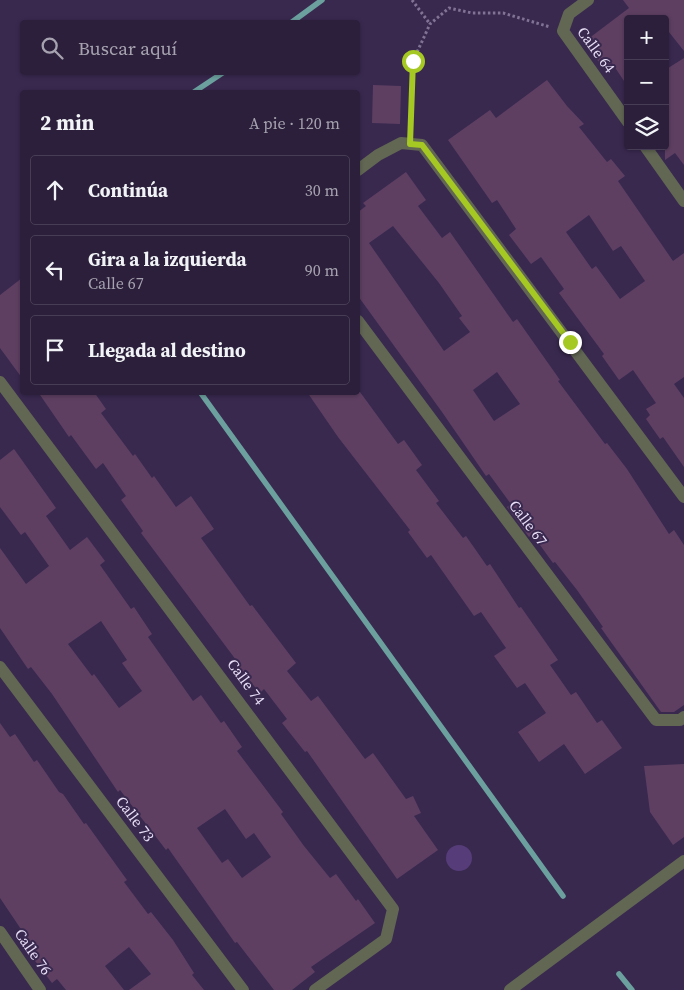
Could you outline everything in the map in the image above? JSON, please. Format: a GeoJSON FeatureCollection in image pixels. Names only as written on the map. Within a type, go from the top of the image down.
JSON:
{"type":"FeatureCollection","features":[{"type":"Feature","properties":{"kind":"street","name":"Calle 64"},"geometry":{"type":"LineString","coordinates":[[588,0],[569,14],[563,31],[624,116]]}},
{"type":"Feature","properties":{"kind":"street"},"geometry":{"type":"LineString","coordinates":[[360,168],[378,155],[401,143],[422,145],[684,497]]}},
{"type":"Feature","properties":{"kind":"street"},"geometry":{"type":"LineString","coordinates":[[648,150],[684,201]]}},
{"type":"Feature","properties":{"kind":"street","name":"Calle 67"},"geometry":{"type":"LineString","coordinates":[[360,324],[656,720],[680,720],[684,717]]}},
{"type":"Feature","properties":{"kind":"street","name":"Calle 74"},"geometry":{"type":"LineString","coordinates":[[0,382],[393,909],[386,939],[315,990]]}},
{"type":"Feature","properties":{"kind":"street","name":"Calle 73"},"geometry":{"type":"LineString","coordinates":[[0,667],[243,990]]}},
{"type":"Feature","properties":{"kind":"street"},"geometry":{"type":"LineString","coordinates":[[510,990],[684,861]]}},
{"type":"Feature","properties":{"kind":"street","name":"Calle 76"},"geometry":{"type":"LineString","coordinates":[[0,932],[40,990]]}},
{"type":"Feature","properties":{"kind":"path"},"geometry":{"type":"LineString","coordinates":[[412,0],[430,24]]}},
{"type":"Feature","properties":{"kind":"path"},"geometry":{"type":"LineString","coordinates":[[410,144],[413,61],[430,24],[449,8],[472,13],[503,13],[563,31]]}},
{"type":"Feature","properties":{"kind":"shaded area"},"geometry":{"type":"Polygon","coordinates":[[[459,845],[468,849],[472,858],[468,867],[459,871],[450,867],[446,858],[450,849],[459,845]]]}},
{"type":"Feature","properties":{"kind":"building"},"geometry":{"type":"Polygon","coordinates":[[[623,0],[684,0],[684,51],[669,32],[669,15],[624,15],[624,81],[612,63],[604,69],[584,42],[629,8],[623,0]]]}},
{"type":"Feature","properties":{"kind":"building"},"geometry":{"type":"Polygon","coordinates":[[[684,58],[684,165],[675,153],[665,160],[665,150],[669,150],[669,67],[684,58]]]}},
{"type":"Feature","properties":{"kind":"building"},"geometry":{"type":"Polygon","coordinates":[[[547,80],[584,124],[579,127],[607,162],[611,159],[625,176],[618,181],[673,261],[684,253],[684,377],[674,384],[684,398],[684,467],[663,437],[660,439],[646,419],[650,415],[646,409],[656,403],[633,370],[619,380],[602,356],[604,354],[559,293],[564,289],[541,257],[531,264],[509,235],[516,229],[497,200],[492,203],[448,140],[490,110],[496,118],[547,80]],[[589,215],[566,232],[592,269],[596,266],[620,299],[645,281],[621,246],[613,251],[589,215]]]}},
{"type":"Feature","properties":{"kind":"building"},"geometry":{"type":"Polygon","coordinates":[[[373,85],[401,86],[400,124],[372,123],[373,85]]]}},
{"type":"Feature","properties":{"kind":"building"},"geometry":{"type":"Polygon","coordinates":[[[406,172],[426,200],[418,206],[442,238],[450,232],[513,322],[517,319],[560,380],[558,381],[605,444],[607,443],[627,469],[669,534],[674,530],[684,545],[684,705],[674,712],[661,712],[601,628],[603,627],[577,590],[555,562],[553,563],[532,534],[529,537],[507,507],[511,504],[489,474],[486,476],[360,299],[360,210],[366,206],[363,203],[406,172]],[[393,226],[369,243],[444,351],[470,332],[459,318],[462,316],[439,283],[393,226]],[[497,372],[473,390],[494,421],[520,404],[497,372]]]}},
{"type":"Feature","properties":{"kind":"building"},"geometry":{"type":"Polygon","coordinates":[[[20,280],[20,375],[0,348],[0,295],[20,280]]]}},
{"type":"Feature","properties":{"kind":"building"},"geometry":{"type":"Polygon","coordinates":[[[360,392],[398,444],[404,440],[422,465],[416,470],[439,501],[436,503],[463,538],[466,536],[487,566],[490,564],[519,608],[521,607],[558,660],[550,665],[571,695],[576,692],[597,723],[602,720],[622,748],[585,774],[564,744],[539,762],[518,732],[546,713],[525,683],[517,688],[494,656],[506,648],[481,612],[474,616],[431,555],[427,558],[408,532],[410,530],[338,437],[309,395],[360,395],[360,392]]]}},
{"type":"Feature","properties":{"kind":"building"},"geometry":{"type":"Polygon","coordinates":[[[40,395],[96,395],[106,409],[101,413],[133,456],[135,454],[152,478],[154,476],[176,507],[191,496],[214,529],[201,538],[250,606],[252,605],[296,663],[287,671],[311,701],[318,696],[365,759],[373,753],[406,799],[413,796],[421,813],[414,816],[438,850],[397,879],[307,751],[305,752],[282,723],[287,719],[264,689],[260,693],[237,665],[239,664],[141,533],[143,531],[121,500],[126,496],[103,463],[96,469],[71,435],[69,437],[40,395]]]}},
{"type":"Feature","properties":{"kind":"building"},"geometry":{"type":"Polygon","coordinates":[[[14,449],[56,508],[46,516],[70,550],[87,537],[105,561],[100,565],[131,609],[134,607],[152,634],[148,637],[193,701],[201,695],[221,723],[224,721],[242,747],[237,751],[283,812],[281,814],[304,846],[330,878],[336,874],[356,901],[358,899],[375,923],[311,967],[315,972],[292,990],[274,990],[237,942],[235,943],[168,848],[166,850],[120,790],[118,792],[52,694],[31,667],[28,669],[0,628],[0,548],[26,584],[49,566],[25,532],[21,535],[0,507],[0,460],[14,449]],[[101,621],[68,644],[92,676],[94,674],[119,708],[142,691],[122,663],[127,660],[101,621]],[[225,809],[197,828],[222,863],[228,859],[242,878],[271,857],[254,833],[246,839],[225,809]]]}},
{"type":"Feature","properties":{"kind":"building"},"geometry":{"type":"Polygon","coordinates":[[[0,723],[10,737],[15,734],[34,762],[37,760],[59,792],[63,794],[84,824],[86,823],[127,880],[124,882],[148,914],[151,912],[173,940],[194,973],[192,975],[204,990],[129,990],[151,974],[129,947],[105,966],[124,990],[66,990],[57,979],[52,983],[32,957],[37,953],[0,898],[0,723]]]}},
{"type":"Feature","properties":{"kind":"building"},"geometry":{"type":"Polygon","coordinates":[[[684,764],[684,837],[673,845],[650,812],[644,766],[684,764]]]}},
{"type":"Feature","properties":{"kind":"waterway"},"geometry":{"type":"LineString","coordinates":[[295,20],[322,0]]}},
{"type":"Feature","properties":{"kind":"waterway"},"geometry":{"type":"LineString","coordinates":[[197,90],[220,75]]}},
{"type":"Feature","properties":{"kind":"waterway"},"geometry":{"type":"LineString","coordinates":[[202,395],[563,896]]}},
{"type":"Feature","properties":{"kind":"waterway"},"geometry":{"type":"LineString","coordinates":[[619,974],[632,990]]}},
{"type":"Feature","properties":{"kind":"route"},"geometry":{"type":"LineString","coordinates":[[413,61],[410,144],[422,145],[570,342]]}}]}
